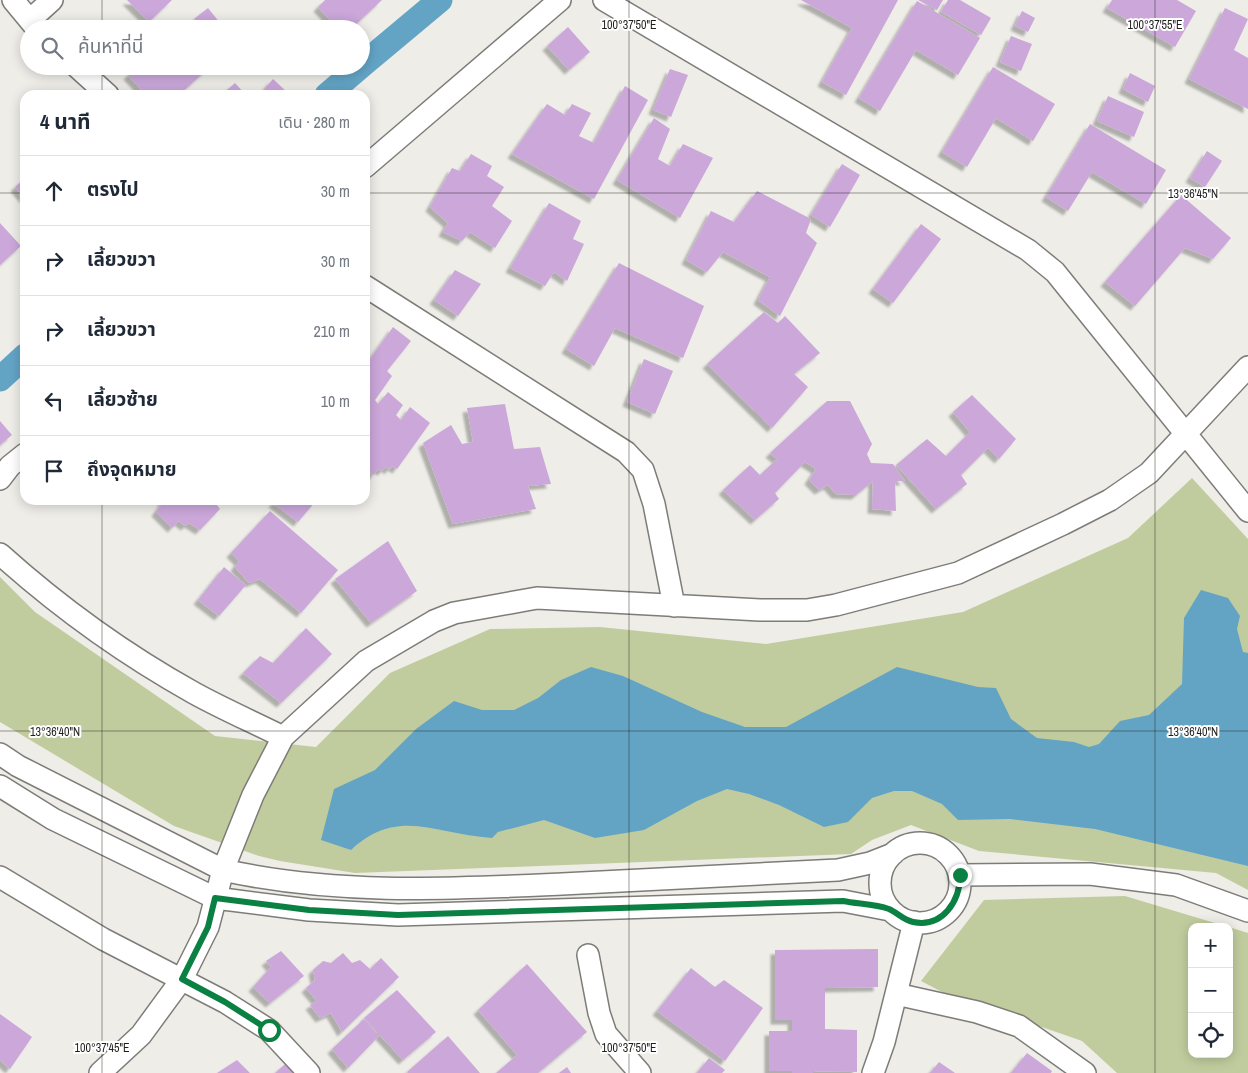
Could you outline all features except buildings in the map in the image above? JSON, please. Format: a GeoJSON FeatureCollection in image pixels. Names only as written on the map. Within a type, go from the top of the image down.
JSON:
{"type":"FeatureCollection","features":[{"type":"Feature","properties":{"kind":"street"},"geometry":{"type":"LineString","coordinates":[[13,0],[30,20]]}},
{"type":"Feature","properties":{"kind":"street"},"geometry":{"type":"LineString","coordinates":[[36,20],[52,0]]}},
{"type":"Feature","properties":{"kind":"street"},"geometry":{"type":"LineString","coordinates":[[370,164],[560,0]]}},
{"type":"Feature","properties":{"kind":"street"},"geometry":{"type":"LineString","coordinates":[[604,0],[1028,250],[1055,272],[1248,510]]}},
{"type":"Feature","properties":{"kind":"street"},"geometry":{"type":"LineString","coordinates":[[86,75],[102,90]]}},
{"type":"Feature","properties":{"kind":"street"},"geometry":{"type":"LineString","coordinates":[[370,289],[626,452],[643,470],[654,504],[674,606]]}},
{"type":"Feature","properties":{"kind":"street"},"geometry":{"type":"LineString","coordinates":[[100,1073],[142,1036],[182,979],[208,927],[223,870],[253,794],[283,737],[366,661],[434,621],[454,613],[537,598],[760,610],[807,610],[836,605],[958,572],[1063,524],[1110,500],[1149,473],[1248,367]]}},
{"type":"Feature","properties":{"kind":"street"},"geometry":{"type":"LineString","coordinates":[[0,479],[10,466],[20,458]]}},
{"type":"Feature","properties":{"kind":"street"},"geometry":{"type":"LineString","coordinates":[[0,554],[43,593],[121,649],[194,693],[283,737]]}},
{"type":"Feature","properties":{"kind":"street"},"geometry":{"type":"LineString","coordinates":[[0,754],[18,766],[223,870],[257,878],[351,888],[502,887],[838,870],[870,864],[911,844],[924,843],[936,846],[947,853],[955,863],[960,875],[960,888],[956,900],[949,910],[939,918],[927,922],[914,922],[901,918],[890,910],[883,898],[880,884],[882,871],[893,854]]}},
{"type":"Feature","properties":{"kind":"street"},"geometry":{"type":"LineString","coordinates":[[0,786],[53,819],[215,898],[309,910],[398,915],[843,901],[890,910]]}},
{"type":"Feature","properties":{"kind":"street"},"geometry":{"type":"LineString","coordinates":[[960,875],[1090,874],[1176,885],[1248,911]]}},
{"type":"Feature","properties":{"kind":"street"},"geometry":{"type":"LineString","coordinates":[[0,877],[103,939],[225,1002],[269,1030],[309,1073]]}},
{"type":"Feature","properties":{"kind":"street"},"geometry":{"type":"LineString","coordinates":[[874,1073],[914,922]]}},
{"type":"Feature","properties":{"kind":"street"},"geometry":{"type":"LineString","coordinates":[[588,955],[599,1013],[606,1034],[640,1073]]}},
{"type":"Feature","properties":{"kind":"street"},"geometry":{"type":"LineString","coordinates":[[896,994],[977,1012],[1020,1026],[1086,1073]]}},
{"type":"Feature","properties":{"kind":"green space"},"geometry":{"type":"Polygon","coordinates":[[[1192,478],[1248,539],[1248,890],[1216,873],[979,851],[911,825],[872,840],[851,854],[355,873],[259,856],[174,826],[0,722],[0,577],[35,612],[215,736],[316,747],[390,673],[490,629],[600,627],[766,644],[963,612],[1128,538],[1192,478]]]}},
{"type":"Feature","properties":{"kind":"green space"},"geometry":{"type":"Polygon","coordinates":[[[1125,896],[1215,923],[1188,923],[1188,1058],[1233,1058],[1233,928],[1248,933],[1248,1073],[1117,1073],[1082,1041],[942,992],[921,981],[984,900],[1125,896]]]}},
{"type":"Feature","properties":{"kind":"water"},"geometry":{"type":"Polygon","coordinates":[[[1201,590],[1228,598],[1240,616],[1237,629],[1243,652],[1248,653],[1248,866],[1095,829],[1010,819],[958,820],[942,804],[912,791],[894,791],[872,798],[848,822],[824,827],[779,805],[749,794],[727,789],[697,801],[644,830],[595,838],[544,820],[498,832],[492,838],[418,826],[402,826],[385,829],[369,837],[351,850],[321,840],[334,789],[375,770],[416,729],[454,701],[482,710],[514,710],[538,698],[561,680],[591,667],[623,676],[702,712],[745,727],[786,727],[897,667],[978,687],[996,688],[1011,719],[1037,738],[1074,742],[1089,747],[1099,744],[1120,721],[1149,715],[1182,684],[1184,618],[1201,590]]]}},
{"type":"Feature","properties":{"kind":"waterway"},"geometry":{"type":"LineString","coordinates":[[370,58],[440,0]]}},
{"type":"Feature","properties":{"kind":"waterway"},"geometry":{"type":"LineString","coordinates":[[333,90],[350,75]]}},
{"type":"Feature","properties":{"kind":"waterway"},"geometry":{"type":"LineString","coordinates":[[0,379],[20,361]]}},
{"type":"Feature","properties":{"kind":"route"},"geometry":{"type":"LineString","coordinates":[[269,1030],[225,1002],[182,979],[208,927],[215,898],[309,910],[398,915],[843,901],[890,910],[901,918],[914,922],[927,922],[939,918],[949,910],[956,900],[960,888],[960,875]]}}]}
